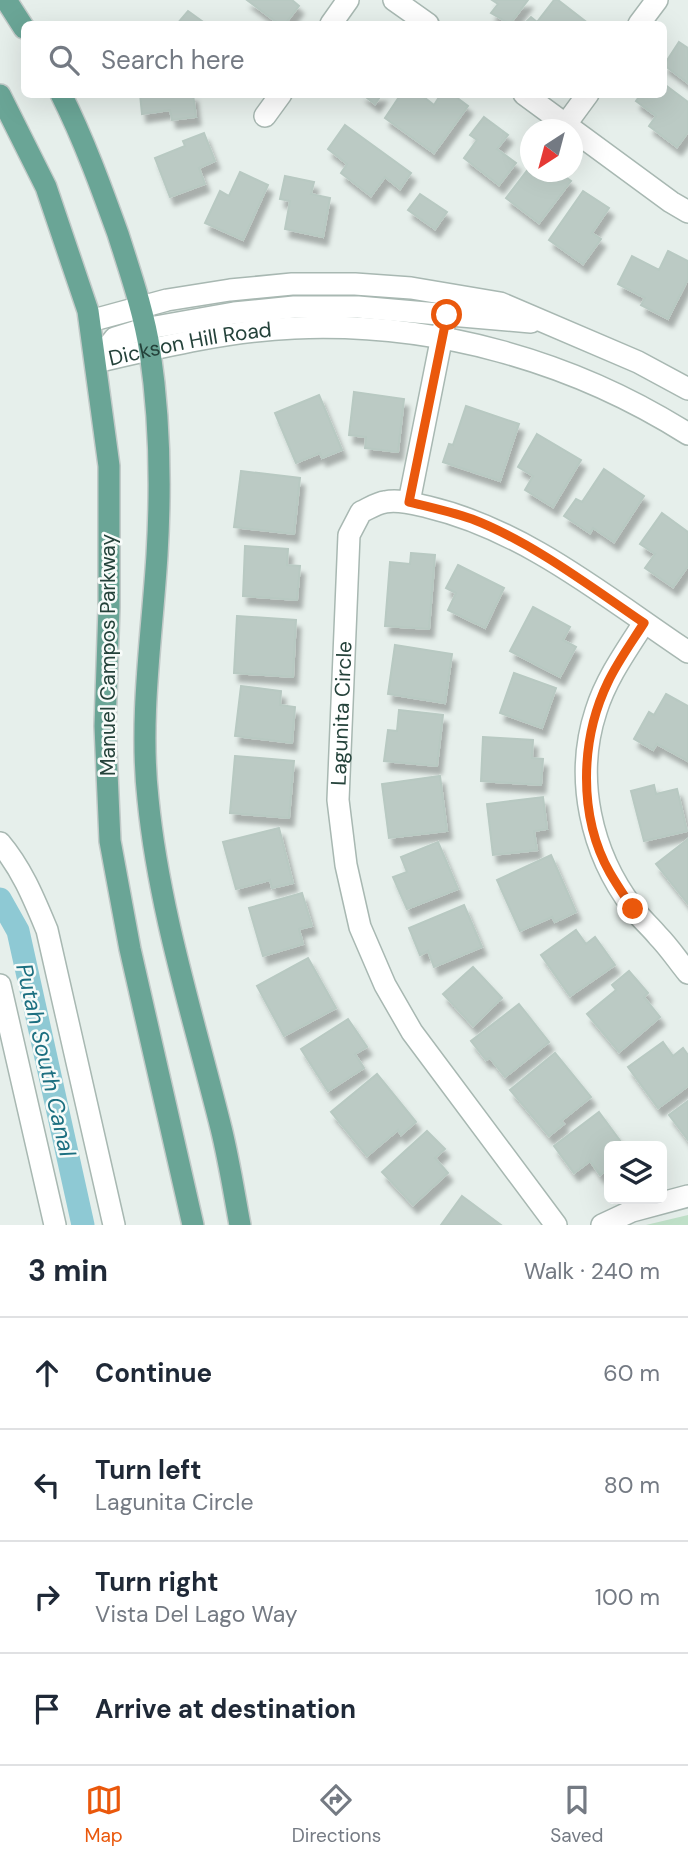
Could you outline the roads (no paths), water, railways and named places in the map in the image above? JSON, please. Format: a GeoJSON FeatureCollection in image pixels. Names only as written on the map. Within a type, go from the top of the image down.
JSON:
{"type":"FeatureCollection","features":[{"type":"Feature","properties":{"kind":"main road"},"geometry":{"type":"LineString","coordinates":[[6,0],[21,23]]}},
{"type":"Feature","properties":{"kind":"main road","name":"Manuel Campos Parkway"},"geometry":{"type":"LineString","coordinates":[[0,94],[46,187],[90,321],[109,466],[109,607],[104,726],[110,841],[130,949],[193,1225]]}},
{"type":"Feature","properties":{"kind":"main road","name":"Manuel Campos Parkway"},"geometry":{"type":"LineString","coordinates":[[63,98],[102,188],[147,339],[156,406],[160,470],[145,725],[147,796],[160,882],[222,1132],[240,1225]]}},
{"type":"Feature","properties":{"kind":"street"},"geometry":{"type":"LineString","coordinates":[[333,21],[348,0]]}},
{"type":"Feature","properties":{"kind":"street"},"geometry":{"type":"LineString","coordinates":[[394,0],[424,21]]}},
{"type":"Feature","properties":{"kind":"street"},"geometry":{"type":"LineString","coordinates":[[641,21],[657,0]]}},
{"type":"Feature","properties":{"kind":"street"},"geometry":{"type":"LineString","coordinates":[[265,116],[278,98]]}},
{"type":"Feature","properties":{"kind":"street"},"geometry":{"type":"LineString","coordinates":[[530,98],[559,119]]}},
{"type":"Feature","properties":{"kind":"street"},"geometry":{"type":"LineString","coordinates":[[570,119],[585,98]]}},
{"type":"Feature","properties":{"kind":"street"},"geometry":{"type":"LineString","coordinates":[[583,137],[688,212]]}},
{"type":"Feature","properties":{"kind":"street","name":"Dickson Hill Road"},"geometry":{"type":"LineString","coordinates":[[90,321],[173,299],[230,290],[292,284],[355,284],[411,288],[500,303],[638,362],[688,389]]}},
{"type":"Feature","properties":{"kind":"street","name":"Dickson Hill Road"},"geometry":{"type":"LineString","coordinates":[[96,362],[147,339],[234,313],[294,307],[358,307],[544,323]]}},
{"type":"Feature","properties":{"kind":"street"},"geometry":{"type":"LineString","coordinates":[[409,502],[447,315]]}},
{"type":"Feature","properties":{"kind":"street","name":"Dickson Hill Road"},"geometry":{"type":"LineString","coordinates":[[147,339],[294,328],[356,328],[442,338],[532,360],[580,378],[620,395],[688,434]]}},
{"type":"Feature","properties":{"kind":"street","name":"Lagunita Circle"},"geometry":{"type":"LineString","coordinates":[[556,1225],[412,1032],[384,985],[360,927],[346,865],[338,800],[349,535],[360,512],[386,502],[409,502],[472,519],[512,538],[559,566],[688,652]]}},
{"type":"Feature","properties":{"kind":"street"},"geometry":{"type":"LineString","coordinates":[[644,623],[608,681],[596,710],[588,739],[586,785],[593,829],[609,871],[633,909],[660,937],[688,973]]}},
{"type":"Feature","properties":{"kind":"street"},"geometry":{"type":"LineString","coordinates":[[0,843],[31,891],[47,930],[114,1225]]}},
{"type":"Feature","properties":{"kind":"street"},"geometry":{"type":"LineString","coordinates":[[0,985],[55,1225]]}},
{"type":"Feature","properties":{"kind":"street"},"geometry":{"type":"LineString","coordinates":[[602,1225],[632,1211],[688,1196]]}},
{"type":"Feature","properties":{"kind":"waterway","name":"Putah South Canal"},"geometry":{"type":"LineString","coordinates":[[0,899],[18,931],[83,1225]]}}]}
